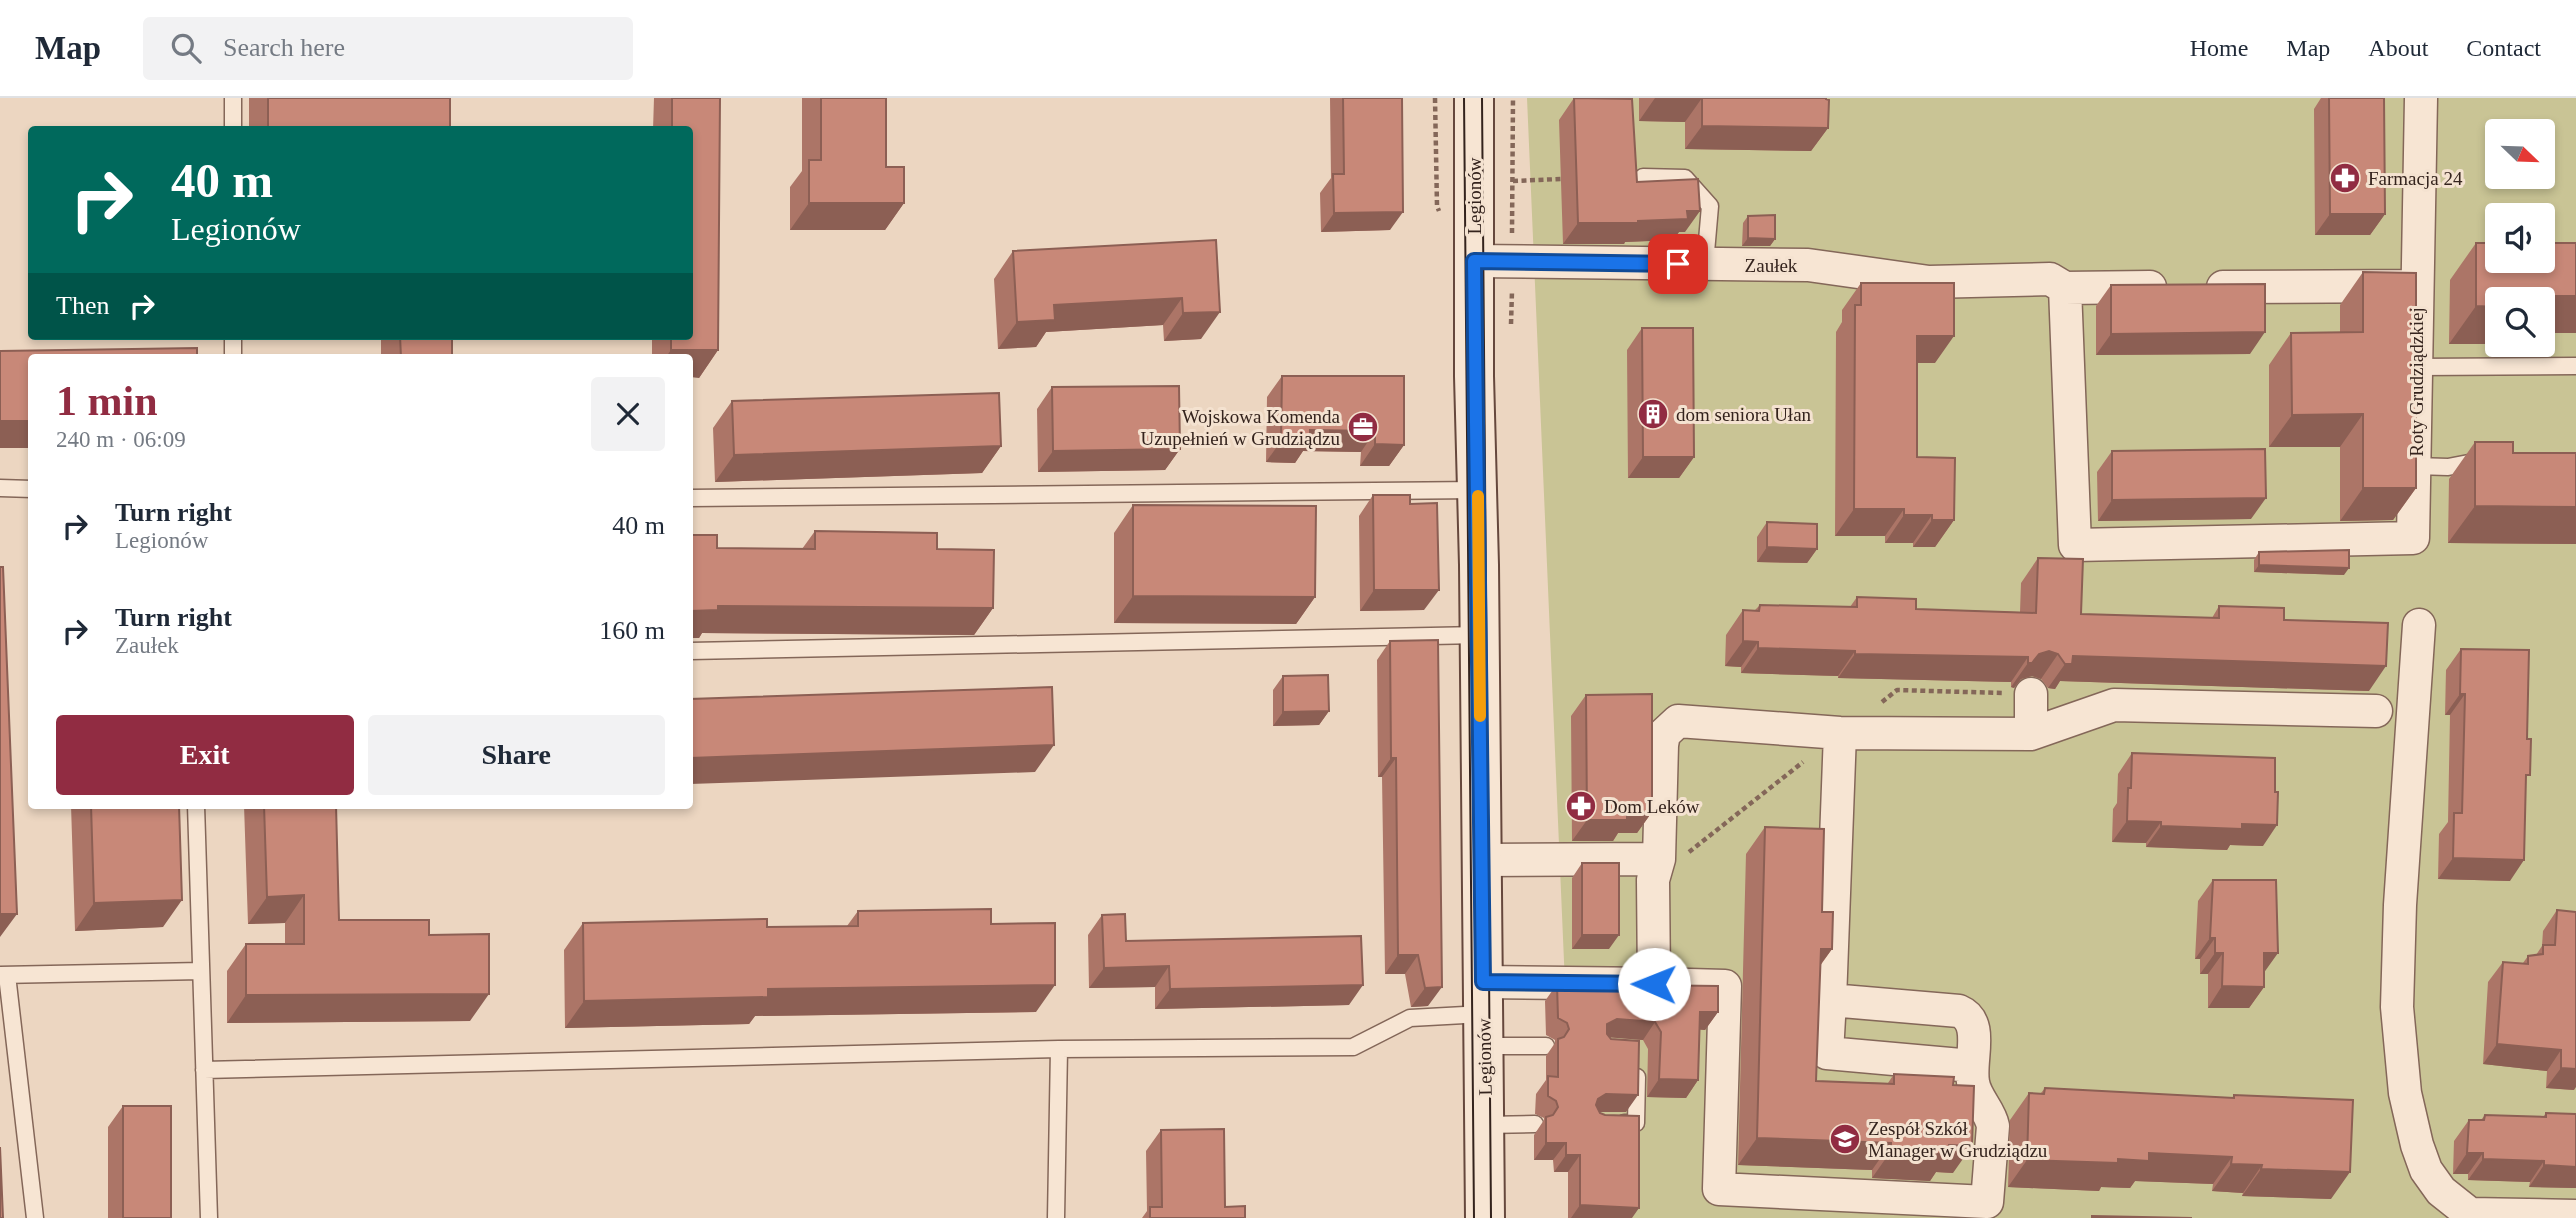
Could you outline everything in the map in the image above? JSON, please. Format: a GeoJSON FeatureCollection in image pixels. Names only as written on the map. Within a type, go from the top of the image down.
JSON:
{"type":"FeatureCollection","features":[{"type":"Feature","properties":{"kind":"street","name":"Legionów"},"geometry":{"type":"LineString","coordinates":[[1474,98],[1474,376],[1480,635],[1485,1218]]}},
{"type":"Feature","properties":{"kind":"street","name":"Roty Grudziądzkiej"},"geometry":{"type":"LineString","coordinates":[[2065,288],[2075,545],[2413,538],[2421,98]]}},
{"type":"Feature","properties":{"kind":"street","name":"Zaułek"},"geometry":{"type":"LineString","coordinates":[[1474,261],[1808,265],[1929,282],[2050,279],[2065,288],[2417,286]]}},
{"type":"Feature","properties":{"kind":"street"},"geometry":{"type":"LineString","coordinates":[[2419,625],[2400,905],[2398,1019],[2405,1093],[2417,1145],[2426,1170],[2441,1191],[2470,1216],[2576,1216]]}},
{"type":"Feature","properties":{"kind":"street"},"geometry":{"type":"LineString","coordinates":[[2031,694],[2031,734]]}},
{"type":"Feature","properties":{"kind":"street"},"geometry":{"type":"LineString","coordinates":[[1654,984],[1662,745],[1664,734],[1678,721],[1840,733],[2031,734],[2114,705],[2376,711]]}},
{"type":"Feature","properties":{"kind":"street"},"geometry":{"type":"LineString","coordinates":[[1840,733],[1827,1054],[1972,1066]]}},
{"type":"Feature","properties":{"kind":"street"},"geometry":{"type":"LineString","coordinates":[[1482,860],[1656,870]]}},
{"type":"Feature","properties":{"kind":"street"},"geometry":{"type":"LineString","coordinates":[[1483,1014],[1654,984],[1726,986],[1720,1189],[1987,1202],[1993,1126],[1991,1114],[1973,1085],[1974,1026],[1968,1015],[1959,1011],[1830,1000]]}},
{"type":"Feature","properties":{"kind":"lane"},"geometry":{"type":"LineString","coordinates":[[233,98],[233,126]]}},
{"type":"Feature","properties":{"kind":"lane"},"geometry":{"type":"LineString","coordinates":[[1643,177],[1685,178],[1710,206],[1705,264]]}},
{"type":"Feature","properties":{"kind":"lane"},"geometry":{"type":"LineString","coordinates":[[2416,367],[2576,366]]}},
{"type":"Feature","properties":{"kind":"lane"},"geometry":{"type":"LineString","coordinates":[[2416,466],[2448,467],[2498,458]]}},
{"type":"Feature","properties":{"kind":"lane"},"geometry":{"type":"LineString","coordinates":[[0,488],[28,489]]}},
{"type":"Feature","properties":{"kind":"lane"},"geometry":{"type":"LineString","coordinates":[[693,498],[1478,490]]}},
{"type":"Feature","properties":{"kind":"lane"},"geometry":{"type":"LineString","coordinates":[[693,650],[1480,635]]}},
{"type":"Feature","properties":{"kind":"lane"},"geometry":{"type":"LineString","coordinates":[[196,809],[209,1218]]}},
{"type":"Feature","properties":{"kind":"lane"},"geometry":{"type":"LineString","coordinates":[[35,1218],[3,975],[201,971]]}},
{"type":"Feature","properties":{"kind":"lane"},"geometry":{"type":"LineString","coordinates":[[204,1070],[1059,1049],[1353,1046],[1410,1018],[1483,1014],[1546,1046]]}},
{"type":"Feature","properties":{"kind":"lane"},"geometry":{"type":"LineString","coordinates":[[1056,1218],[1059,1049]]}},
{"type":"Feature","properties":{"kind":"lane"},"geometry":{"type":"LineString","coordinates":[[1608,1123],[1636,1123],[1637,1061]]}},
{"type":"Feature","properties":{"kind":"lane"},"geometry":{"type":"LineString","coordinates":[[1485,1125],[1535,1124]]}},
{"type":"Feature","properties":{"kind":"path"},"geometry":{"type":"LineString","coordinates":[[1512,307],[1513,98]]}},
{"type":"Feature","properties":{"kind":"path"},"geometry":{"type":"LineString","coordinates":[[1512,181],[1561,179]]}},
{"type":"Feature","properties":{"kind":"path"},"geometry":{"type":"LineString","coordinates":[[1656,870],[1897,690],[2031,694]]}},
{"type":"Feature","properties":{"kind":"shaded area"},"geometry":{"type":"Polygon","coordinates":[[[1527,98],[2576,98],[2576,1218],[1575,1218],[1527,98]]]}},
{"type":"Feature","properties":{"kind":"building"},"geometry":{"type":"Polygon","coordinates":[[[268,98],[450,98],[450,126],[268,126],[268,98]]]}},
{"type":"Feature","properties":{"kind":"building"},"geometry":{"type":"Polygon","coordinates":[[[672,98],[720,98],[718,350],[671,350],[671,340],[693,340],[693,126],[672,126],[672,98]]]}},
{"type":"Feature","properties":{"kind":"building"},"geometry":{"type":"Polygon","coordinates":[[[821,98],[886,98],[886,167],[904,167],[904,203],[809,203],[809,160],[821,160],[821,98]]]}},
{"type":"Feature","properties":{"kind":"building"},"geometry":{"type":"Polygon","coordinates":[[[1343,98],[1402,98],[1403,212],[1334,213],[1333,174],[1344,174],[1343,98]]]}},
{"type":"Feature","properties":{"kind":"building"},"geometry":{"type":"Polygon","coordinates":[[[1574,98],[1632,99],[1637,182],[1698,179],[1700,211],[1687,211],[1688,219],[1638,223],[1578,223],[1574,98]]]}},
{"type":"Feature","properties":{"kind":"building"},"geometry":{"type":"Polygon","coordinates":[[[1702,98],[1826,98],[1829,100],[1828,128],[1702,126],[1702,98]]]}},
{"type":"Feature","properties":{"kind":"building"},"geometry":{"type":"Polygon","coordinates":[[[2329,98],[2384,98],[2385,214],[2330,214],[2329,98]]]}},
{"type":"Feature","properties":{"kind":"building"},"geometry":{"type":"Polygon","coordinates":[[[1775,215],[1775,239],[1748,238],[1748,216],[1775,215]]]}},
{"type":"Feature","properties":{"kind":"building"},"geometry":{"type":"Polygon","coordinates":[[[1216,240],[1220,312],[1183,313],[1182,298],[1054,305],[1055,320],[1017,322],[1013,251],[1216,240]]]}},
{"type":"Feature","properties":{"kind":"building"},"geometry":{"type":"Polygon","coordinates":[[[2476,243],[2485,243],[2485,273],[2555,273],[2555,243],[2576,243],[2576,296],[2555,296],[2555,287],[2485,287],[2485,306],[2476,306],[2476,243]]]}},
{"type":"Feature","properties":{"kind":"building"},"geometry":{"type":"Polygon","coordinates":[[[2363,272],[2416,273],[2416,488],[2363,488],[2363,414],[2292,415],[2291,333],[2363,332],[2363,272]]]}},
{"type":"Feature","properties":{"kind":"building"},"geometry":{"type":"Polygon","coordinates":[[[1861,283],[1954,283],[1954,336],[1917,336],[1917,457],[1955,458],[1954,520],[1932,520],[1932,515],[1904,515],[1904,509],[1854,509],[1855,305],[1861,305],[1861,283]]]}},
{"type":"Feature","properties":{"kind":"building"},"geometry":{"type":"Polygon","coordinates":[[[2265,284],[2265,332],[2111,334],[2111,285],[2265,284]]]}},
{"type":"Feature","properties":{"kind":"building"},"geometry":{"type":"Polygon","coordinates":[[[1642,328],[1693,328],[1694,457],[1643,457],[1642,328]]]}},
{"type":"Feature","properties":{"kind":"building"},"geometry":{"type":"Polygon","coordinates":[[[400,340],[452,340],[452,354],[401,354],[400,340]]]}},
{"type":"Feature","properties":{"kind":"building"},"geometry":{"type":"Polygon","coordinates":[[[197,348],[197,354],[28,354],[28,421],[0,421],[0,351],[197,348]]]}},
{"type":"Feature","properties":{"kind":"building"},"geometry":{"type":"Polygon","coordinates":[[[1282,376],[1404,376],[1404,445],[1375,444],[1375,431],[1310,430],[1310,441],[1281,441],[1282,376]]]}},
{"type":"Feature","properties":{"kind":"building"},"geometry":{"type":"Polygon","coordinates":[[[1179,386],[1180,449],[1053,451],[1052,387],[1179,386]]]}},
{"type":"Feature","properties":{"kind":"building"},"geometry":{"type":"Polygon","coordinates":[[[999,393],[1001,446],[734,455],[732,401],[999,393]]]}},
{"type":"Feature","properties":{"kind":"building"},"geometry":{"type":"Polygon","coordinates":[[[2475,442],[2513,442],[2513,453],[2576,453],[2576,507],[2475,506],[2475,442]]]}},
{"type":"Feature","properties":{"kind":"building"},"geometry":{"type":"Polygon","coordinates":[[[2265,449],[2266,498],[2112,500],[2112,451],[2265,449]]]}},
{"type":"Feature","properties":{"kind":"building"},"geometry":{"type":"Polygon","coordinates":[[[1373,495],[1410,495],[1410,504],[1437,503],[1439,590],[1374,590],[1373,495]]]}},
{"type":"Feature","properties":{"kind":"building"},"geometry":{"type":"Polygon","coordinates":[[[1133,505],[1316,506],[1315,597],[1133,596],[1133,505]]]}},
{"type":"Feature","properties":{"kind":"building"},"geometry":{"type":"Polygon","coordinates":[[[1767,522],[1817,524],[1817,549],[1767,547],[1767,522]]]}},
{"type":"Feature","properties":{"kind":"building"},"geometry":{"type":"Polygon","coordinates":[[[815,531],[937,533],[937,549],[994,550],[993,608],[718,606],[718,610],[693,611],[693,535],[717,535],[717,548],[815,549],[815,531]]]}},
{"type":"Feature","properties":{"kind":"building"},"geometry":{"type":"Polygon","coordinates":[[[2349,550],[2349,568],[2259,565],[2259,552],[2349,550]]]}},
{"type":"Feature","properties":{"kind":"building"},"geometry":{"type":"Polygon","coordinates":[[[2038,558],[2083,559],[2081,614],[2219,618],[2219,606],[2284,608],[2284,620],[2388,623],[2386,666],[2073,656],[2072,664],[2065,664],[2058,654],[2049,651],[2039,654],[2032,663],[2028,663],[2028,657],[1855,654],[1855,651],[1758,648],[1758,642],[1743,641],[1743,610],[1759,611],[1760,605],[1857,607],[1857,597],[1916,599],[1916,609],[2036,613],[2038,558]]]}},
{"type":"Feature","properties":{"kind":"building"},"geometry":{"type":"Polygon","coordinates":[[[0,567],[3,567],[17,914],[0,914],[0,567]]]}},
{"type":"Feature","properties":{"kind":"building"},"geometry":{"type":"Polygon","coordinates":[[[1438,640],[1442,987],[1425,988],[1418,955],[1398,955],[1396,758],[1391,758],[1390,641],[1438,640]]]}},
{"type":"Feature","properties":{"kind":"building"},"geometry":{"type":"Polygon","coordinates":[[[2461,649],[2529,650],[2527,739],[2531,739],[2530,775],[2526,775],[2524,860],[2453,858],[2454,813],[2462,813],[2465,694],[2460,694],[2461,649]]]}},
{"type":"Feature","properties":{"kind":"building"},"geometry":{"type":"Polygon","coordinates":[[[1328,675],[1329,711],[1283,712],[1283,676],[1328,675]]]}},
{"type":"Feature","properties":{"kind":"building"},"geometry":{"type":"Polygon","coordinates":[[[1052,687],[1054,745],[693,758],[693,699],[1052,687]]]}},
{"type":"Feature","properties":{"kind":"building"},"geometry":{"type":"Polygon","coordinates":[[[1652,694],[1652,812],[1627,812],[1627,820],[1587,820],[1586,695],[1652,694]]]}},
{"type":"Feature","properties":{"kind":"building"},"geometry":{"type":"Polygon","coordinates":[[[2132,753],[2275,758],[2277,825],[2242,824],[2242,829],[2161,826],[2161,822],[2127,821],[2132,753]]]}},
{"type":"Feature","properties":{"kind":"building"},"geometry":{"type":"Polygon","coordinates":[[[91,809],[179,809],[182,900],[94,903],[91,809]]]}},
{"type":"Feature","properties":{"kind":"building"},"geometry":{"type":"Polygon","coordinates":[[[264,809],[336,809],[339,920],[429,920],[429,935],[489,934],[489,994],[246,995],[246,944],[304,944],[304,895],[267,897],[264,809]]]}},
{"type":"Feature","properties":{"kind":"building"},"geometry":{"type":"Polygon","coordinates":[[[1765,827],[1824,829],[1822,912],[1833,912],[1832,949],[1821,949],[1816,1081],[1894,1084],[1894,1074],[1954,1077],[1953,1085],[1974,1086],[1972,1146],[1949,1145],[1949,1154],[1891,1151],[1891,1143],[1757,1138],[1765,827]]]}},
{"type":"Feature","properties":{"kind":"building"},"geometry":{"type":"Polygon","coordinates":[[[1582,863],[1619,863],[1619,935],[1582,935],[1582,863]]]}},
{"type":"Feature","properties":{"kind":"building"},"geometry":{"type":"Polygon","coordinates":[[[2213,880],[2276,880],[2278,953],[2264,953],[2264,987],[2222,986],[2223,953],[2215,953],[2215,938],[2210,938],[2213,880]]]}},
{"type":"Feature","properties":{"kind":"building"},"geometry":{"type":"Polygon","coordinates":[[[991,909],[991,924],[1055,923],[1055,985],[768,989],[768,997],[584,1001],[583,923],[767,919],[767,927],[858,926],[858,911],[991,909]]]}},
{"type":"Feature","properties":{"kind":"building"},"geometry":{"type":"Polygon","coordinates":[[[2557,910],[2576,912],[2576,1069],[2561,1068],[2561,1050],[2497,1044],[2503,962],[2528,964],[2528,956],[2543,954],[2543,945],[2555,945],[2557,910]]]}},
{"type":"Feature","properties":{"kind":"building"},"geometry":{"type":"Polygon","coordinates":[[[1125,914],[1126,941],[1361,936],[1363,985],[1170,989],[1169,966],[1104,968],[1102,915],[1125,914]]]}},
{"type":"Feature","properties":{"kind":"building"},"geometry":{"type":"Polygon","coordinates":[[[1557,984],[1718,986],[1718,1012],[1700,1012],[1698,1080],[1659,1079],[1661,1032],[1655,1022],[1617,1019],[1607,1024],[1607,1034],[1611,1039],[1639,1041],[1638,1095],[1606,1094],[1598,1099],[1596,1105],[1600,1113],[1605,1115],[1639,1116],[1639,1208],[1580,1205],[1580,1155],[1566,1155],[1566,1143],[1546,1143],[1546,1117],[1553,1115],[1558,1107],[1556,1101],[1548,1096],[1548,1076],[1558,1077],[1558,1039],[1564,1037],[1569,1029],[1567,1023],[1558,1018],[1557,984]]]}},
{"type":"Feature","properties":{"kind":"building"},"geometry":{"type":"Polygon","coordinates":[[[2045,1088],[2234,1098],[2234,1095],[2353,1100],[2350,1172],[2261,1169],[2262,1165],[2231,1164],[2232,1157],[2149,1153],[2149,1161],[2118,1159],[2118,1163],[2027,1160],[2029,1093],[2044,1094],[2045,1088]]]}},
{"type":"Feature","properties":{"kind":"building"},"geometry":{"type":"Polygon","coordinates":[[[123,1106],[171,1106],[171,1218],[123,1218],[123,1106]]]}},
{"type":"Feature","properties":{"kind":"building"},"geometry":{"type":"Polygon","coordinates":[[[2546,1113],[2576,1114],[2576,1167],[2544,1165],[2544,1161],[2483,1159],[2483,1153],[2467,1153],[2469,1120],[2484,1120],[2485,1115],[2546,1117],[2546,1113]]]}},
{"type":"Feature","properties":{"kind":"building"},"geometry":{"type":"Polygon","coordinates":[[[1224,1129],[1225,1207],[1245,1206],[1245,1218],[1150,1218],[1150,1207],[1162,1207],[1161,1130],[1224,1129]]]}},
{"type":"Feature","properties":{"kind":"building"},"geometry":{"type":"Polygon","coordinates":[[[0,1147],[3,1218],[0,1218],[0,1147]]]}},
{"type":"Feature","properties":{"kind":"building"},"geometry":{"type":"Polygon","coordinates":[[[2092,1216],[2192,1218],[2092,1218],[2092,1216]]]}},
{"type":"Feature","properties":{"kind":"tram line"},"geometry":{"type":"LineString","coordinates":[[1464,98],[1474,1218]]}},
{"type":"Feature","properties":{"kind":"tram line"},"geometry":{"type":"LineString","coordinates":[[1482,98],[1491,1218]]}},
{"type":"Feature","properties":{"kind":"slow traffic"},"geometry":{"type":"LineString","coordinates":[[1478,496],[1480,716]]}},
{"type":"Feature","properties":{"kind":"place","name":"Farmacja 24"},"geometry":{"type":"Point","coordinates":[2345,178]}},
{"type":"Feature","properties":{"kind":"place","name":"dom seniora Ułan"},"geometry":{"type":"Point","coordinates":[1653,414]}},
{"type":"Feature","properties":{"kind":"place","name":"Wojskowa Komenda Uzupełnień w Grudziądzu"},"geometry":{"type":"Point","coordinates":[1363,427]}},
{"type":"Feature","properties":{"kind":"place","name":"Dom Leków"},"geometry":{"type":"Point","coordinates":[1581,806]}},
{"type":"Feature","properties":{"kind":"place","name":"Zespół Szkół Manager w Grudziądzu"},"geometry":{"type":"Point","coordinates":[1845,1139]}},
{"type":"Feature","properties":{"kind":"route"},"geometry":{"type":"LineString","coordinates":[[1654,984],[1483,982],[1474,261],[1678,264]]}}]}
